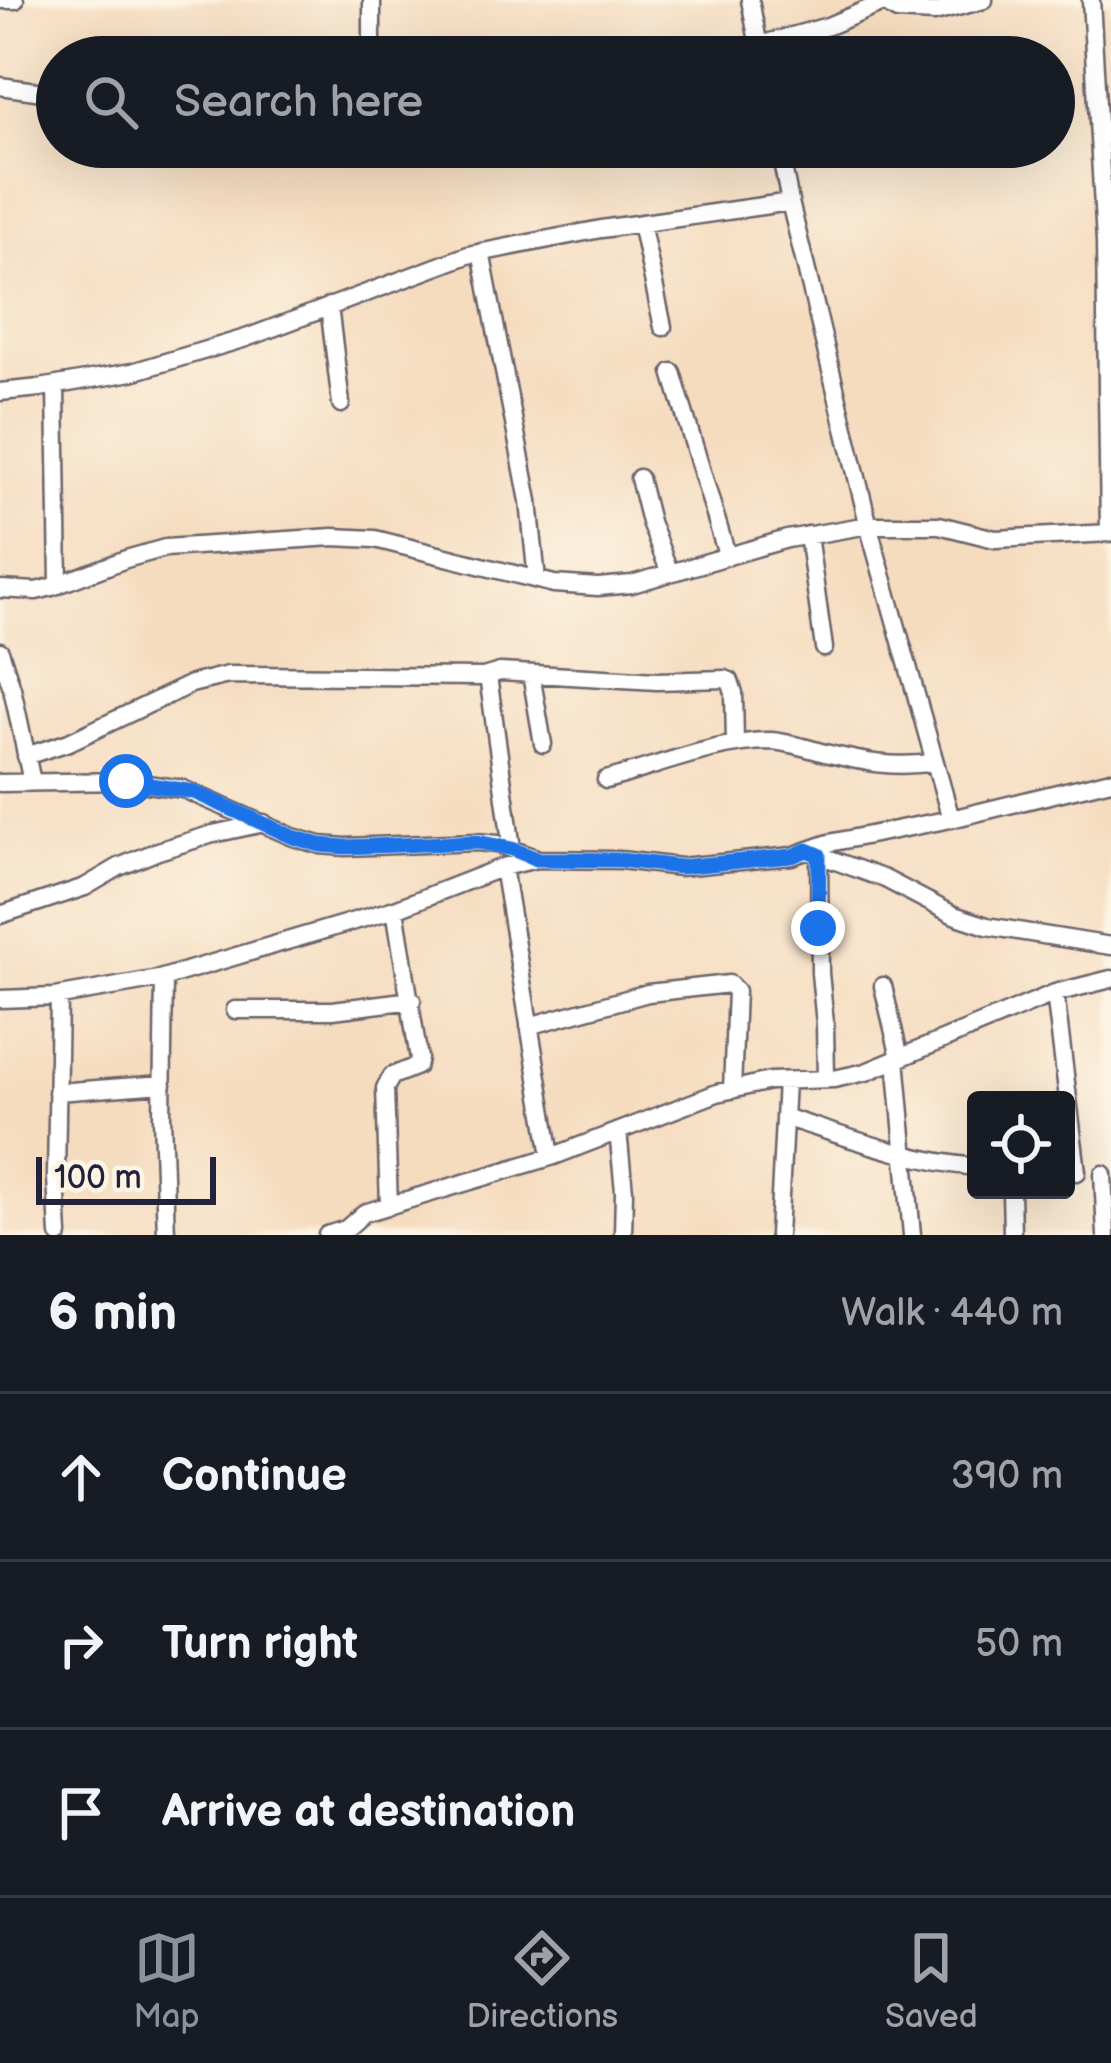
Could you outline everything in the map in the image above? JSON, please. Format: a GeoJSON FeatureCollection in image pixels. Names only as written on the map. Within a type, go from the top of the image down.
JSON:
{"type":"FeatureCollection","features":[{"type":"Feature","properties":{"kind":"street"},"geometry":{"type":"LineString","coordinates":[[0,0],[15,0]]}},
{"type":"Feature","properties":{"kind":"street"},"geometry":{"type":"LineString","coordinates":[[371,0],[372,36]]}},
{"type":"Feature","properties":{"kind":"street"},"geometry":{"type":"LineString","coordinates":[[750,0],[757,36]]}},
{"type":"Feature","properties":{"kind":"street"},"geometry":{"type":"LineString","coordinates":[[801,36],[885,1],[897,11],[934,13],[984,0]]}},
{"type":"Feature","properties":{"kind":"street"},"geometry":{"type":"LineString","coordinates":[[0,589],[36,591],[165,548],[333,537],[399,544],[537,580],[622,586],[727,555],[869,525],[939,525],[995,539],[1110,533],[1106,154],[1098,4]]}},
{"type":"Feature","properties":{"kind":"street"},"geometry":{"type":"LineString","coordinates":[[0,86],[36,91]]}},
{"type":"Feature","properties":{"kind":"street"},"geometry":{"type":"LineString","coordinates":[[783,168],[869,525],[951,819]]}},
{"type":"Feature","properties":{"kind":"street"},"geometry":{"type":"LineString","coordinates":[[0,392],[133,372],[245,338],[481,252],[790,202]]}},
{"type":"Feature","properties":{"kind":"street"},"geometry":{"type":"LineString","coordinates":[[641,223],[663,327]]}},
{"type":"Feature","properties":{"kind":"street"},"geometry":{"type":"LineString","coordinates":[[481,252],[529,501],[537,580]]}},
{"type":"Feature","properties":{"kind":"street"},"geometry":{"type":"LineString","coordinates":[[328,305],[340,404]]}},
{"type":"Feature","properties":{"kind":"street"},"geometry":{"type":"LineString","coordinates":[[672,372],[727,555]]}},
{"type":"Feature","properties":{"kind":"street"},"geometry":{"type":"LineString","coordinates":[[56,386],[58,585]]}},
{"type":"Feature","properties":{"kind":"street"},"geometry":{"type":"LineString","coordinates":[[639,478],[670,572]]}},
{"type":"Feature","properties":{"kind":"street"},"geometry":{"type":"LineString","coordinates":[[808,535],[824,648]]}},
{"type":"Feature","properties":{"kind":"street"},"geometry":{"type":"LineString","coordinates":[[0,651],[32,782]]}},
{"type":"Feature","properties":{"kind":"street"},"geometry":{"type":"LineString","coordinates":[[26,756],[217,676],[488,676],[500,672],[657,681],[725,679],[734,693],[735,744]]}},
{"type":"Feature","properties":{"kind":"street"},"geometry":{"type":"LineString","coordinates":[[531,674],[543,744]]}},
{"type":"Feature","properties":{"kind":"street"},"geometry":{"type":"LineString","coordinates":[[488,676],[512,849]]}},
{"type":"Feature","properties":{"kind":"street"},"geometry":{"type":"LineString","coordinates":[[607,780],[735,744],[767,741],[887,766],[935,762]]}},
{"type":"Feature","properties":{"kind":"street"},"geometry":{"type":"LineString","coordinates":[[0,999],[59,997],[164,978],[395,909],[503,867],[537,859],[620,860],[680,867],[792,856],[813,853],[829,843],[1111,780]]}},
{"type":"Feature","properties":{"kind":"street"},"geometry":{"type":"LineString","coordinates":[[0,784],[126,781],[183,789],[320,845],[477,842],[537,859]]}},
{"type":"Feature","properties":{"kind":"street"},"geometry":{"type":"LineString","coordinates":[[0,915],[85,887],[158,851],[266,823]]}},
{"type":"Feature","properties":{"kind":"street"},"geometry":{"type":"LineString","coordinates":[[813,853],[987,926],[1111,946]]}},
{"type":"Feature","properties":{"kind":"street"},"geometry":{"type":"LineString","coordinates":[[813,853],[826,1079]]}},
{"type":"Feature","properties":{"kind":"street"},"geometry":{"type":"LineString","coordinates":[[503,867],[551,1156]]}},
{"type":"Feature","properties":{"kind":"street"},"geometry":{"type":"LineString","coordinates":[[389,1206],[385,1088],[387,1079],[419,1063],[395,909]]}},
{"type":"Feature","properties":{"kind":"street"},"geometry":{"type":"LineString","coordinates":[[164,978],[166,1235]]}},
{"type":"Feature","properties":{"kind":"street"},"geometry":{"type":"LineString","coordinates":[[327,1235],[346,1228],[364,1213],[551,1156],[732,1090],[770,1081],[866,1072],[1055,994],[1111,979]]}},
{"type":"Feature","properties":{"kind":"street"},"geometry":{"type":"LineString","coordinates":[[529,1026],[648,993],[729,984],[736,991],[732,1090]]}},
{"type":"Feature","properties":{"kind":"street"},"geometry":{"type":"LineString","coordinates":[[883,986],[898,1058],[912,1235]]}},
{"type":"Feature","properties":{"kind":"street"},"geometry":{"type":"LineString","coordinates":[[1055,994],[1064,1091]]}},
{"type":"Feature","properties":{"kind":"street"},"geometry":{"type":"LineString","coordinates":[[59,997],[59,1235]]}},
{"type":"Feature","properties":{"kind":"street"},"geometry":{"type":"LineString","coordinates":[[235,1010],[347,1010],[412,1000]]}},
{"type":"Feature","properties":{"kind":"street"},"geometry":{"type":"LineString","coordinates":[[778,1235],[786,1081]]}},
{"type":"Feature","properties":{"kind":"street"},"geometry":{"type":"LineString","coordinates":[[57,1092],[163,1084]]}},
{"type":"Feature","properties":{"kind":"street"},"geometry":{"type":"LineString","coordinates":[[784,1117],[906,1155],[967,1166]]}},
{"type":"Feature","properties":{"kind":"street"},"geometry":{"type":"LineString","coordinates":[[618,1131],[623,1235]]}},
{"type":"Feature","properties":{"kind":"street"},"geometry":{"type":"LineString","coordinates":[[1075,1172],[1107,1174],[1106,1235]]}},
{"type":"Feature","properties":{"kind":"street"},"geometry":{"type":"LineString","coordinates":[[1011,1199],[1012,1234]]}},
{"type":"Feature","properties":{"kind":"route"},"geometry":{"type":"LineString","coordinates":[[126,781],[194,792],[320,845],[477,842],[537,859],[620,860],[680,867],[792,856],[807,850],[819,855],[818,928]]}}]}
